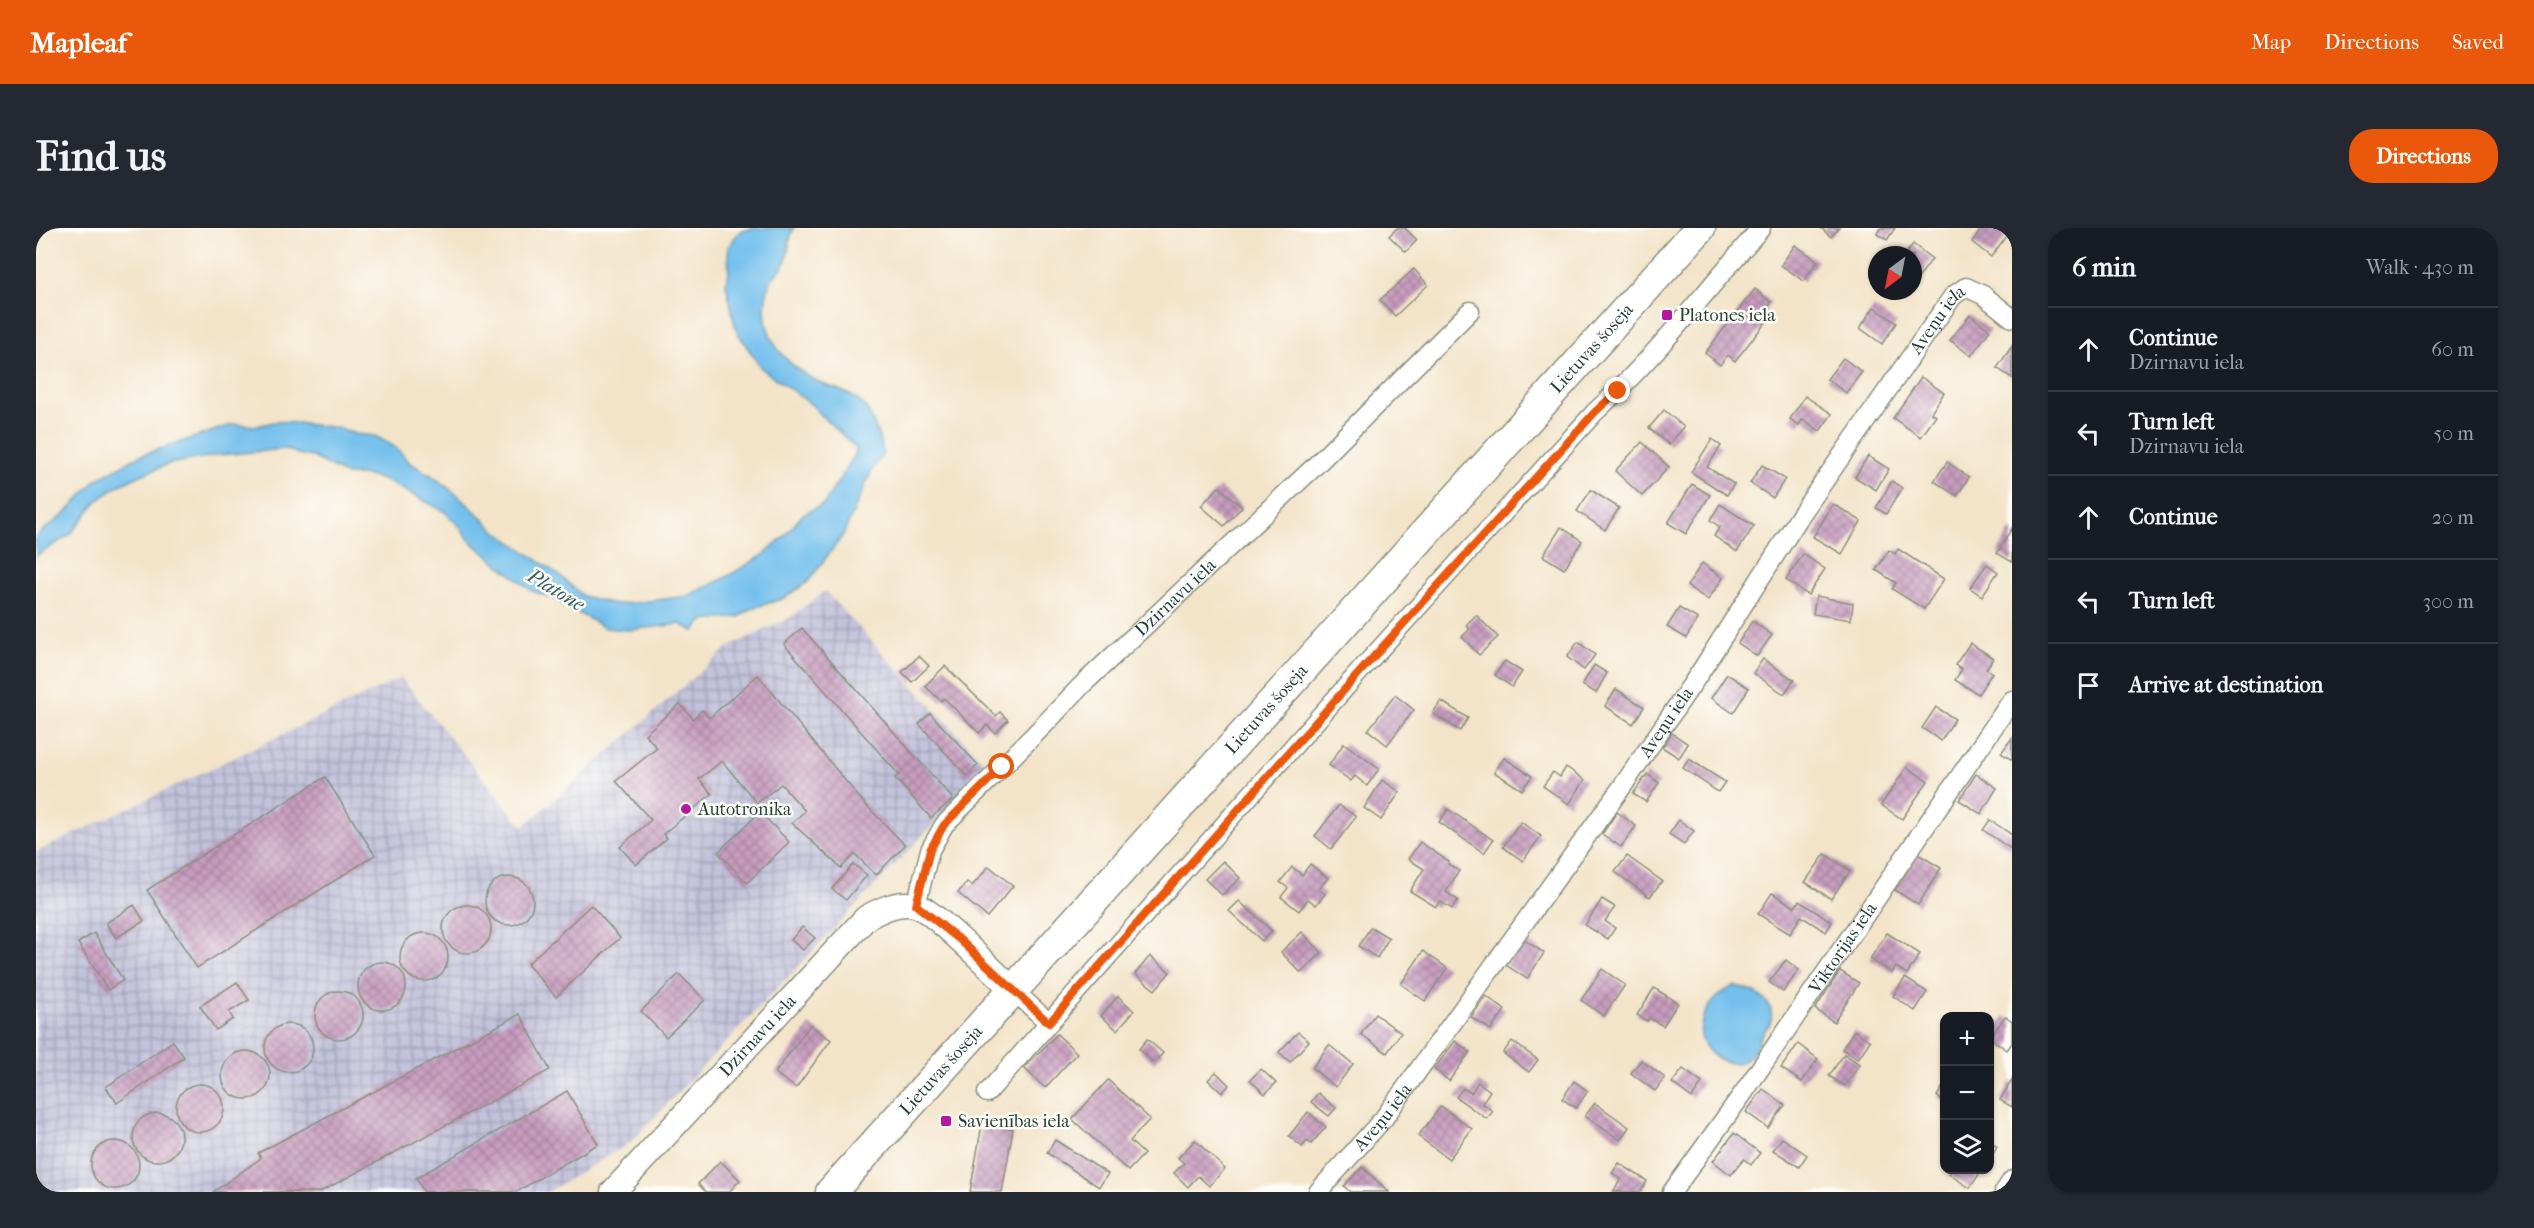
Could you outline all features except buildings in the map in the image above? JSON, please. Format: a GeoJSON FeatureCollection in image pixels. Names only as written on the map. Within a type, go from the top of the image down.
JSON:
{"type":"FeatureCollection","features":[{"type":"Feature","properties":{"kind":"main road","name":"Lietuvas šoseja"},"geometry":{"type":"LineString","coordinates":[[831,1192],[1700,228]]}},
{"type":"Feature","properties":{"kind":"street"},"geometry":{"type":"LineString","coordinates":[[987,1093],[1384,645],[1595,412],[1629,382],[1690,314],[1710,284],[1761,228]]}},
{"type":"Feature","properties":{"kind":"street","name":"Aveņu iela"},"geometry":{"type":"LineString","coordinates":[[1318,1192],[1384,1118],[1618,793],[1699,674],[1804,510],[1953,296],[1966,287],[1983,295],[2012,318]]}},
{"type":"Feature","properties":{"kind":"street","name":"Dzirnavu iela"},"geometry":{"type":"LineString","coordinates":[[613,1192],[866,918],[898,905],[916,905],[930,850],[944,825],[1089,678],[1312,470],[1470,311]]}},
{"type":"Feature","properties":{"kind":"street","name":"Viktorijas iela"},"geometry":{"type":"LineString","coordinates":[[1672,1192],[1744,1092],[2012,700]]}},
{"type":"Feature","properties":{"kind":"street"},"geometry":{"type":"LineString","coordinates":[[916,905],[960,940],[1049,1023]]}},
{"type":"Feature","properties":{"kind":"street"},"geometry":{"type":"LineString","coordinates":[[2004,1192],[2012,1180]]}},
{"type":"Feature","properties":{"kind":"shaded area"},"geometry":{"type":"Polygon","coordinates":[[[825,591],[988,767],[631,1142],[548,1192],[36,1192],[36,852],[401,678],[523,827],[727,648],[789,618],[825,591]]]}},
{"type":"Feature","properties":{"kind":"water","name":"Platone"},"geometry":{"type":"Polygon","coordinates":[[[755,228],[794,228],[790,236],[785,263],[770,282],[766,302],[769,331],[775,344],[783,356],[807,375],[861,402],[873,422],[883,453],[872,470],[843,535],[808,582],[782,599],[753,608],[739,617],[702,621],[694,631],[680,624],[629,630],[605,628],[550,597],[532,591],[470,541],[444,511],[384,480],[365,475],[346,475],[313,457],[286,449],[219,455],[169,464],[141,475],[118,486],[97,501],[70,535],[36,556],[36,536],[66,513],[96,480],[139,456],[234,424],[257,426],[278,421],[339,428],[355,434],[375,436],[395,447],[410,463],[434,477],[460,497],[496,531],[559,575],[583,596],[614,604],[687,596],[723,579],[765,554],[784,537],[803,514],[824,504],[855,455],[856,448],[812,405],[761,368],[736,330],[726,284],[729,273],[728,247],[740,231],[755,228]]]}},
{"type":"Feature","properties":{"kind":"water"},"geometry":{"type":"Polygon","coordinates":[[[1735,986],[1760,996],[1766,1001],[1771,1013],[1770,1022],[1752,1054],[1745,1060],[1735,1063],[1723,1061],[1713,1055],[1703,1042],[1701,1032],[1705,1013],[1718,997],[1735,986]]]}},
{"type":"Feature","properties":{"kind":"place","name":"Platones iela"},"geometry":{"type":"Point","coordinates":[1667,315]}},
{"type":"Feature","properties":{"kind":"place","name":"Autotronika"},"geometry":{"type":"Point","coordinates":[686,809]}},
{"type":"Feature","properties":{"kind":"place","name":"Savienības iela"},"geometry":{"type":"Point","coordinates":[946,1121]}},
{"type":"Feature","properties":{"kind":"route"},"geometry":{"type":"LineString","coordinates":[[1002,767],[944,825],[930,850],[916,905],[960,940],[1049,1023],[1368,663],[1595,412],[1618,391]]}}]}
